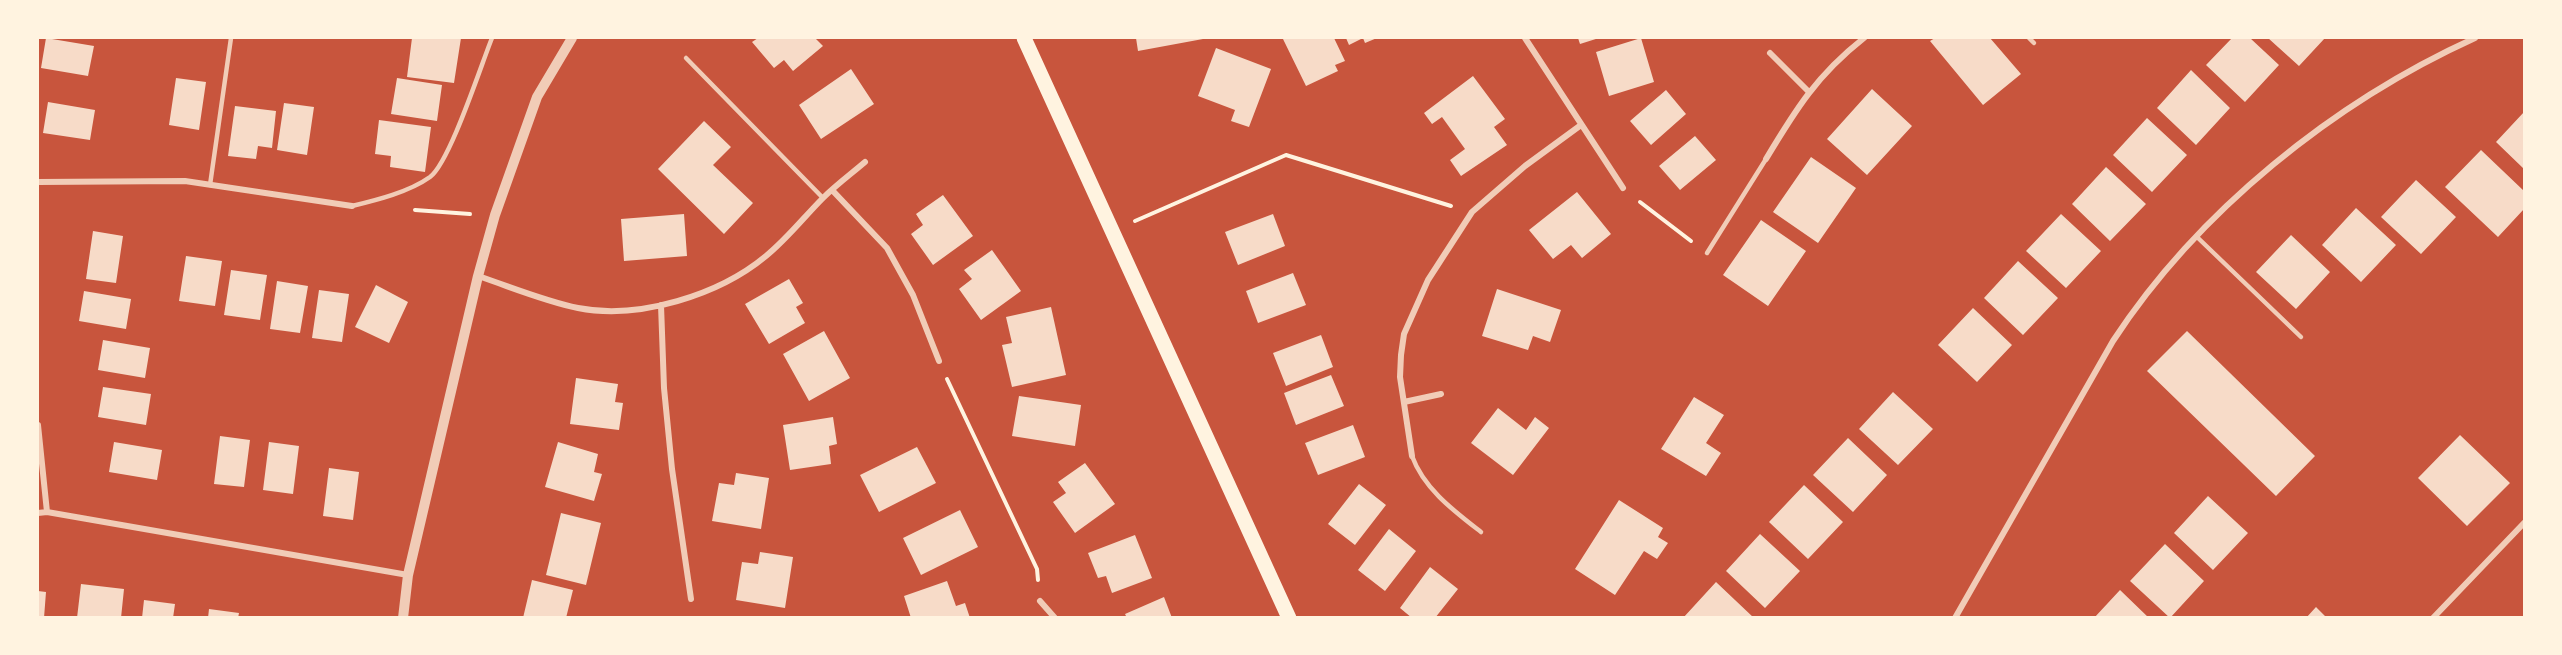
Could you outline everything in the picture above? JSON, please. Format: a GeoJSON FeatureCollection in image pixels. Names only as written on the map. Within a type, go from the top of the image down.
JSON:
{"type":"FeatureCollection","features":[{"type":"Feature","properties":{"kind":"main road"},"geometry":{"type":"LineString","coordinates":[[1024,38],[1289,618]]}},
{"type":"Feature","properties":{"kind":"street"},"geometry":{"type":"LineString","coordinates":[[403,618],[408,575],[478,276],[495,215],[537,97],[572,38]]}},
{"type":"Feature","properties":{"kind":"street"},"geometry":{"type":"LineString","coordinates":[[1525,38],[1623,188]]}},
{"type":"Feature","properties":{"kind":"street"},"geometry":{"type":"LineString","coordinates":[[1766,159],[1808,91],[1828,69],[1864,38]]}},
{"type":"Feature","properties":{"kind":"street"},"geometry":{"type":"LineString","coordinates":[[1955,618],[2113,341],[2139,302],[2197,237],[2275,162],[2345,112],[2444,52],[2475,38]]}},
{"type":"Feature","properties":{"kind":"street"},"geometry":{"type":"LineString","coordinates":[[1770,53],[1808,91]]}},
{"type":"Feature","properties":{"kind":"street"},"geometry":{"type":"LineString","coordinates":[[1413,456],[1401,377],[1404,334],[1428,280],[1472,212],[1525,166],[1581,125]]}},
{"type":"Feature","properties":{"kind":"street"},"geometry":{"type":"LineString","coordinates":[[478,276],[578,308],[619,311],[661,305],[717,287],[742,275],[768,255],[823,198],[865,162]]}},
{"type":"Feature","properties":{"kind":"street"},"geometry":{"type":"LineString","coordinates":[[38,182],[185,181],[352,206]]}},
{"type":"Feature","properties":{"kind":"street"},"geometry":{"type":"LineString","coordinates":[[832,190],[887,249],[913,295],[939,361]]}},
{"type":"Feature","properties":{"kind":"street"},"geometry":{"type":"LineString","coordinates":[[661,305],[664,388],[672,469],[691,599]]}},
{"type":"Feature","properties":{"kind":"street"},"geometry":{"type":"LineString","coordinates":[[1404,402],[1441,394]]}},
{"type":"Feature","properties":{"kind":"street"},"geometry":{"type":"LineString","coordinates":[[38,425],[47,512]]}},
{"type":"Feature","properties":{"kind":"street"},"geometry":{"type":"LineString","coordinates":[[38,513],[47,512],[408,575]]}},
{"type":"Feature","properties":{"kind":"street"},"geometry":{"type":"LineString","coordinates":[[2433,618],[2524,523]]}},
{"type":"Feature","properties":{"kind":"street"},"geometry":{"type":"LineString","coordinates":[[1040,601],[1055,618]]}},
{"type":"Feature","properties":{"kind":"lane"},"geometry":{"type":"LineString","coordinates":[[210,185],[231,38]]}},
{"type":"Feature","properties":{"kind":"lane"},"geometry":{"type":"LineString","coordinates":[[352,206],[390,196],[431,176],[448,152],[492,38]]}},
{"type":"Feature","properties":{"kind":"lane"},"geometry":{"type":"LineString","coordinates":[[2029,38],[2034,43]]}},
{"type":"Feature","properties":{"kind":"lane"},"geometry":{"type":"LineString","coordinates":[[686,58],[823,198]]}},
{"type":"Feature","properties":{"kind":"lane"},"geometry":{"type":"LineString","coordinates":[[1707,253],[1766,159]]}},
{"type":"Feature","properties":{"kind":"lane"},"geometry":{"type":"LineString","coordinates":[[2197,237],[2301,337]]}},
{"type":"Feature","properties":{"kind":"lane"},"geometry":{"type":"LineString","coordinates":[[1413,456],[1418,471],[1447,505],[1480,532]]}},
{"type":"Feature","properties":{"kind":"path"},"geometry":{"type":"LineString","coordinates":[[1112,231],[1286,154],[1472,212]]}},
{"type":"Feature","properties":{"kind":"path"},"geometry":{"type":"LineString","coordinates":[[1623,188],[1707,253]]}},
{"type":"Feature","properties":{"kind":"path"},"geometry":{"type":"LineString","coordinates":[[412,210],[495,215]]}},
{"type":"Feature","properties":{"kind":"path"},"geometry":{"type":"LineString","coordinates":[[939,361],[1037,569],[1040,601]]}},
{"type":"Feature","properties":{"kind":"building"},"geometry":{"type":"Polygon","coordinates":[[[46,38],[94,46],[88,76],[41,68],[46,38]]]}},
{"type":"Feature","properties":{"kind":"building"},"geometry":{"type":"Polygon","coordinates":[[[412,38],[461,38],[454,83],[407,77],[412,38]]]}},
{"type":"Feature","properties":{"kind":"building"},"geometry":{"type":"Polygon","coordinates":[[[758,38],[815,38],[823,46],[793,71],[784,60],[774,68],[752,42],[758,38]]]}},
{"type":"Feature","properties":{"kind":"building"},"geometry":{"type":"Polygon","coordinates":[[[1136,38],[1203,38],[1203,39],[1138,51],[1136,38]]]}},
{"type":"Feature","properties":{"kind":"building"},"geometry":{"type":"Polygon","coordinates":[[[1334,38],[1345,61],[1335,65],[1338,71],[1306,86],[1283,39],[1334,38]]]}},
{"type":"Feature","properties":{"kind":"building"},"geometry":{"type":"Polygon","coordinates":[[[1346,38],[1363,38],[1349,45],[1346,38]]]}},
{"type":"Feature","properties":{"kind":"building"},"geometry":{"type":"Polygon","coordinates":[[[1363,38],[1377,38],[1365,43],[1363,38]]]}},
{"type":"Feature","properties":{"kind":"building"},"geometry":{"type":"Polygon","coordinates":[[[1578,38],[1599,38],[1580,44],[1578,38]]]}},
{"type":"Feature","properties":{"kind":"building"},"geometry":{"type":"Polygon","coordinates":[[[1641,38],[1654,82],[1609,96],[1596,52],[1641,38]]]}},
{"type":"Feature","properties":{"kind":"building"},"geometry":{"type":"Polygon","coordinates":[[[1935,38],[1990,38],[2021,74],[1983,105],[1930,41],[1935,38]]]}},
{"type":"Feature","properties":{"kind":"building"},"geometry":{"type":"Polygon","coordinates":[[[2232,38],[2250,38],[2279,65],[2245,102],[2206,65],[2232,38]]]}},
{"type":"Feature","properties":{"kind":"building"},"geometry":{"type":"Polygon","coordinates":[[[2268,38],[2325,38],[2299,66],[2268,38]]]}},
{"type":"Feature","properties":{"kind":"building"},"geometry":{"type":"Polygon","coordinates":[[[1216,48],[1271,69],[1249,127],[1231,121],[1235,110],[1198,96],[1216,48]]]}},
{"type":"Feature","properties":{"kind":"building"},"geometry":{"type":"Polygon","coordinates":[[[851,69],[874,104],[821,139],[799,105],[851,69]]]}},
{"type":"Feature","properties":{"kind":"building"},"geometry":{"type":"Polygon","coordinates":[[[2191,70],[2230,108],[2196,145],[2157,108],[2191,70]]]}},
{"type":"Feature","properties":{"kind":"building"},"geometry":{"type":"Polygon","coordinates":[[[1473,76],[1505,119],[1494,127],[1507,145],[1461,176],[1450,160],[1465,149],[1442,117],[1432,124],[1424,113],[1473,76]]]}},
{"type":"Feature","properties":{"kind":"building"},"geometry":{"type":"Polygon","coordinates":[[[176,78],[206,82],[199,130],[169,125],[176,78]]]}},
{"type":"Feature","properties":{"kind":"building"},"geometry":{"type":"Polygon","coordinates":[[[397,78],[442,85],[437,121],[391,114],[397,78]]]}},
{"type":"Feature","properties":{"kind":"building"},"geometry":{"type":"Polygon","coordinates":[[[1872,89],[1912,126],[1867,175],[1827,139],[1872,89]]]}},
{"type":"Feature","properties":{"kind":"building"},"geometry":{"type":"Polygon","coordinates":[[[1666,90],[1686,114],[1651,145],[1630,121],[1666,90]]]}},
{"type":"Feature","properties":{"kind":"building"},"geometry":{"type":"Polygon","coordinates":[[[48,102],[95,110],[90,140],[43,133],[48,102]]]}},
{"type":"Feature","properties":{"kind":"building"},"geometry":{"type":"Polygon","coordinates":[[[284,103],[314,107],[307,155],[277,150],[284,103]]]}},
{"type":"Feature","properties":{"kind":"building"},"geometry":{"type":"Polygon","coordinates":[[[235,106],[276,111],[272,148],[258,146],[256,159],[228,156],[235,106]]]}},
{"type":"Feature","properties":{"kind":"building"},"geometry":{"type":"Polygon","coordinates":[[[2524,112],[2524,169],[2496,142],[2524,112]]]}},
{"type":"Feature","properties":{"kind":"building"},"geometry":{"type":"Polygon","coordinates":[[[2147,118],[2187,155],[2152,192],[2113,155],[2147,118]]]}},
{"type":"Feature","properties":{"kind":"building"},"geometry":{"type":"Polygon","coordinates":[[[379,120],[431,127],[425,172],[390,167],[391,156],[375,154],[379,120]]]}},
{"type":"Feature","properties":{"kind":"building"},"geometry":{"type":"Polygon","coordinates":[[[704,121],[731,147],[713,165],[753,203],[724,234],[658,169],[704,121]]]}},
{"type":"Feature","properties":{"kind":"building"},"geometry":{"type":"Polygon","coordinates":[[[1695,136],[1716,160],[1680,190],[1659,166],[1695,136]]]}},
{"type":"Feature","properties":{"kind":"building"},"geometry":{"type":"Polygon","coordinates":[[[2481,150],[2524,191],[2524,209],[2498,237],[2445,187],[2481,150]]]}},
{"type":"Feature","properties":{"kind":"building"},"geometry":{"type":"Polygon","coordinates":[[[1811,157],[1856,188],[1818,243],[1773,212],[1811,157]]]}},
{"type":"Feature","properties":{"kind":"building"},"geometry":{"type":"Polygon","coordinates":[[[2106,167],[2146,204],[2110,241],[2072,204],[2106,167]]]}},
{"type":"Feature","properties":{"kind":"building"},"geometry":{"type":"Polygon","coordinates":[[[2416,180],[2456,217],[2421,254],[2381,217],[2416,180]]]}},
{"type":"Feature","properties":{"kind":"building"},"geometry":{"type":"Polygon","coordinates":[[[1577,192],[1611,234],[1582,258],[1571,245],[1553,259],[1529,230],[1577,192]]]}},
{"type":"Feature","properties":{"kind":"building"},"geometry":{"type":"Polygon","coordinates":[[[943,195],[973,236],[933,265],[911,234],[923,225],[916,214],[943,195]]]}},
{"type":"Feature","properties":{"kind":"building"},"geometry":{"type":"Polygon","coordinates":[[[2356,208],[2396,245],[2361,282],[2322,245],[2356,208]]]}},
{"type":"Feature","properties":{"kind":"building"},"geometry":{"type":"Polygon","coordinates":[[[684,214],[687,256],[624,261],[621,219],[684,214]]]}},
{"type":"Feature","properties":{"kind":"building"},"geometry":{"type":"Polygon","coordinates":[[[1273,214],[1285,246],[1238,265],[1225,232],[1273,214]]]}},
{"type":"Feature","properties":{"kind":"building"},"geometry":{"type":"Polygon","coordinates":[[[2061,214],[2101,251],[2066,288],[2026,251],[2061,214]]]}},
{"type":"Feature","properties":{"kind":"building"},"geometry":{"type":"Polygon","coordinates":[[[1761,220],[1806,251],[1768,306],[1723,275],[1761,220]]]}},
{"type":"Feature","properties":{"kind":"building"},"geometry":{"type":"Polygon","coordinates":[[[93,231],[123,236],[116,283],[86,279],[93,231]]]}},
{"type":"Feature","properties":{"kind":"building"},"geometry":{"type":"Polygon","coordinates":[[[2291,235],[2330,272],[2296,309],[2256,272],[2291,235]]]}},
{"type":"Feature","properties":{"kind":"building"},"geometry":{"type":"Polygon","coordinates":[[[992,250],[1021,291],[981,320],[959,289],[972,279],[964,270],[992,250]]]}},
{"type":"Feature","properties":{"kind":"building"},"geometry":{"type":"Polygon","coordinates":[[[186,256],[222,261],[215,306],[179,301],[186,256]]]}},
{"type":"Feature","properties":{"kind":"building"},"geometry":{"type":"Polygon","coordinates":[[[2018,261],[2058,298],[2023,335],[1984,298],[2018,261]]]}},
{"type":"Feature","properties":{"kind":"building"},"geometry":{"type":"Polygon","coordinates":[[[231,270],[267,275],[260,320],[224,315],[231,270]]]}},
{"type":"Feature","properties":{"kind":"building"},"geometry":{"type":"Polygon","coordinates":[[[1293,273],[1306,305],[1258,323],[1246,291],[1293,273]]]}},
{"type":"Feature","properties":{"kind":"building"},"geometry":{"type":"Polygon","coordinates":[[[789,279],[803,303],[796,307],[805,323],[769,344],[745,304],[789,279]]]}},
{"type":"Feature","properties":{"kind":"building"},"geometry":{"type":"Polygon","coordinates":[[[277,281],[308,286],[300,333],[270,329],[277,281]]]}},
{"type":"Feature","properties":{"kind":"building"},"geometry":{"type":"Polygon","coordinates":[[[376,285],[408,302],[389,343],[355,327],[376,285]]]}},
{"type":"Feature","properties":{"kind":"building"},"geometry":{"type":"Polygon","coordinates":[[[1497,289],[1561,310],[1550,342],[1533,336],[1528,350],[1482,336],[1497,289]]]}},
{"type":"Feature","properties":{"kind":"building"},"geometry":{"type":"Polygon","coordinates":[[[319,290],[349,294],[342,342],[312,338],[319,290]]]}},
{"type":"Feature","properties":{"kind":"building"},"geometry":{"type":"Polygon","coordinates":[[[84,291],[131,299],[126,329],[79,321],[84,291]]]}},
{"type":"Feature","properties":{"kind":"building"},"geometry":{"type":"Polygon","coordinates":[[[1051,307],[1066,375],[1012,387],[1002,345],[1012,343],[1006,317],[1051,307]]]}},
{"type":"Feature","properties":{"kind":"building"},"geometry":{"type":"Polygon","coordinates":[[[1973,308],[2012,345],[1977,382],[1938,345],[1973,308]]]}},
{"type":"Feature","properties":{"kind":"building"},"geometry":{"type":"Polygon","coordinates":[[[824,331],[850,378],[809,401],[783,354],[824,331]]]}},
{"type":"Feature","properties":{"kind":"building"},"geometry":{"type":"Polygon","coordinates":[[[2187,331],[2315,456],[2276,496],[2147,371],[2187,331]]]}},
{"type":"Feature","properties":{"kind":"building"},"geometry":{"type":"Polygon","coordinates":[[[1321,335],[1333,367],[1286,386],[1273,353],[1321,335]]]}},
{"type":"Feature","properties":{"kind":"building"},"geometry":{"type":"Polygon","coordinates":[[[103,340],[150,348],[145,378],[98,370],[103,340]]]}},
{"type":"Feature","properties":{"kind":"building"},"geometry":{"type":"Polygon","coordinates":[[[1331,375],[1344,406],[1296,425],[1284,393],[1331,375]]]}},
{"type":"Feature","properties":{"kind":"building"},"geometry":{"type":"Polygon","coordinates":[[[576,378],[618,384],[615,402],[623,403],[619,430],[570,424],[576,378]]]}},
{"type":"Feature","properties":{"kind":"building"},"geometry":{"type":"Polygon","coordinates":[[[103,387],[151,394],[146,425],[98,417],[103,387]]]}},
{"type":"Feature","properties":{"kind":"building"},"geometry":{"type":"Polygon","coordinates":[[[1893,392],[1933,429],[1898,465],[1859,429],[1893,392]]]}},
{"type":"Feature","properties":{"kind":"building"},"geometry":{"type":"Polygon","coordinates":[[[1019,396],[1081,405],[1075,446],[1012,436],[1019,396]]]}},
{"type":"Feature","properties":{"kind":"building"},"geometry":{"type":"Polygon","coordinates":[[[1694,397],[1724,415],[1706,443],[1721,453],[1706,476],[1661,449],[1694,397]]]}},
{"type":"Feature","properties":{"kind":"building"},"geometry":{"type":"Polygon","coordinates":[[[1498,408],[1526,430],[1535,417],[1549,428],[1513,475],[1471,443],[1498,408]]]}},
{"type":"Feature","properties":{"kind":"building"},"geometry":{"type":"Polygon","coordinates":[[[833,417],[837,444],[829,446],[831,464],[790,470],[783,425],[833,417]]]}},
{"type":"Feature","properties":{"kind":"building"},"geometry":{"type":"Polygon","coordinates":[[[1353,425],[1365,457],[1318,475],[1305,443],[1353,425]]]}},
{"type":"Feature","properties":{"kind":"building"},"geometry":{"type":"Polygon","coordinates":[[[2460,435],[2510,483],[2467,526],[2418,478],[2460,435]]]}},
{"type":"Feature","properties":{"kind":"building"},"geometry":{"type":"Polygon","coordinates":[[[220,436],[250,440],[244,487],[214,484],[220,436]]]}},
{"type":"Feature","properties":{"kind":"building"},"geometry":{"type":"Polygon","coordinates":[[[1848,438],[1887,475],[1853,512],[1813,475],[1848,438]]]}},
{"type":"Feature","properties":{"kind":"building"},"geometry":{"type":"Polygon","coordinates":[[[114,442],[162,450],[157,480],[109,472],[114,442]]]}},
{"type":"Feature","properties":{"kind":"building"},"geometry":{"type":"Polygon","coordinates":[[[269,442],[299,446],[293,494],[263,490],[269,442]]]}},
{"type":"Feature","properties":{"kind":"building"},"geometry":{"type":"Polygon","coordinates":[[[558,442],[598,454],[594,472],[602,474],[594,501],[545,487],[558,442]]]}},
{"type":"Feature","properties":{"kind":"building"},"geometry":{"type":"Polygon","coordinates":[[[917,447],[936,483],[879,512],[860,475],[917,447]]]}},
{"type":"Feature","properties":{"kind":"building"},"geometry":{"type":"Polygon","coordinates":[[[1085,463],[1115,504],[1075,533],[1053,502],[1066,493],[1058,482],[1085,463]]]}},
{"type":"Feature","properties":{"kind":"building"},"geometry":{"type":"Polygon","coordinates":[[[329,468],[359,472],[353,520],[323,516],[329,468]]]}},
{"type":"Feature","properties":{"kind":"building"},"geometry":{"type":"Polygon","coordinates":[[[736,473],[769,478],[761,529],[712,521],[719,483],[734,485],[736,473]]]}},
{"type":"Feature","properties":{"kind":"building"},"geometry":{"type":"Polygon","coordinates":[[[1359,484],[1386,505],[1355,545],[1328,524],[1359,484]]]}},
{"type":"Feature","properties":{"kind":"building"},"geometry":{"type":"Polygon","coordinates":[[[1804,485],[1843,522],[1808,559],[1769,522],[1804,485]]]}},
{"type":"Feature","properties":{"kind":"building"},"geometry":{"type":"Polygon","coordinates":[[[2208,496],[2248,533],[2213,570],[2174,533],[2208,496]]]}},
{"type":"Feature","properties":{"kind":"building"},"geometry":{"type":"Polygon","coordinates":[[[1619,500],[1663,528],[1658,537],[1668,543],[1657,559],[1644,551],[1615,595],[1575,569],[1619,500]]]}},
{"type":"Feature","properties":{"kind":"building"},"geometry":{"type":"Polygon","coordinates":[[[960,510],[978,547],[921,575],[903,538],[960,510]]]}},
{"type":"Feature","properties":{"kind":"building"},"geometry":{"type":"Polygon","coordinates":[[[561,513],[601,523],[586,585],[546,575],[561,513]]]}},
{"type":"Feature","properties":{"kind":"building"},"geometry":{"type":"Polygon","coordinates":[[[1389,529],[1416,551],[1385,591],[1358,570],[1389,529]]]}},
{"type":"Feature","properties":{"kind":"building"},"geometry":{"type":"Polygon","coordinates":[[[1760,534],[1800,571],[1765,608],[1726,571],[1760,534]]]}},
{"type":"Feature","properties":{"kind":"building"},"geometry":{"type":"Polygon","coordinates":[[[1135,535],[1152,578],[1112,593],[1106,576],[1098,578],[1088,553],[1135,535]]]}},
{"type":"Feature","properties":{"kind":"building"},"geometry":{"type":"Polygon","coordinates":[[[2165,544],[2204,581],[2170,618],[2130,581],[2165,544]]]}},
{"type":"Feature","properties":{"kind":"building"},"geometry":{"type":"Polygon","coordinates":[[[760,552],[793,557],[785,608],[736,600],[742,562],[758,564],[760,552]]]}},
{"type":"Feature","properties":{"kind":"building"},"geometry":{"type":"Polygon","coordinates":[[[1430,567],[1458,589],[1435,618],[1412,618],[1400,608],[1430,567]]]}},
{"type":"Feature","properties":{"kind":"building"},"geometry":{"type":"Polygon","coordinates":[[[532,580],[573,590],[566,618],[523,618],[532,580]]]}},
{"type":"Feature","properties":{"kind":"building"},"geometry":{"type":"Polygon","coordinates":[[[947,581],[956,606],[965,603],[970,618],[911,618],[904,596],[947,581]]]}},
{"type":"Feature","properties":{"kind":"building"},"geometry":{"type":"Polygon","coordinates":[[[1716,582],[1754,618],[1683,618],[1716,582]]]}},
{"type":"Feature","properties":{"kind":"building"},"geometry":{"type":"Polygon","coordinates":[[[81,584],[124,589],[121,618],[77,618],[81,584]]]}},
{"type":"Feature","properties":{"kind":"building"},"geometry":{"type":"Polygon","coordinates":[[[2120,590],[2149,618],[2094,618],[2120,590]]]}},
{"type":"Feature","properties":{"kind":"building"},"geometry":{"type":"Polygon","coordinates":[[[38,591],[46,592],[44,618],[38,618],[38,591]]]}},
{"type":"Feature","properties":{"kind":"building"},"geometry":{"type":"Polygon","coordinates":[[[1164,597],[1172,618],[1127,618],[1125,614],[1164,597]]]}},
{"type":"Feature","properties":{"kind":"building"},"geometry":{"type":"Polygon","coordinates":[[[144,600],[175,604],[173,618],[142,618],[144,600]]]}},
{"type":"Feature","properties":{"kind":"building"},"geometry":{"type":"Polygon","coordinates":[[[2316,607],[2327,618],[2306,618],[2316,607]]]}},
{"type":"Feature","properties":{"kind":"building"},"geometry":{"type":"Polygon","coordinates":[[[209,609],[239,613],[238,618],[208,618],[209,609]]]}}]}
